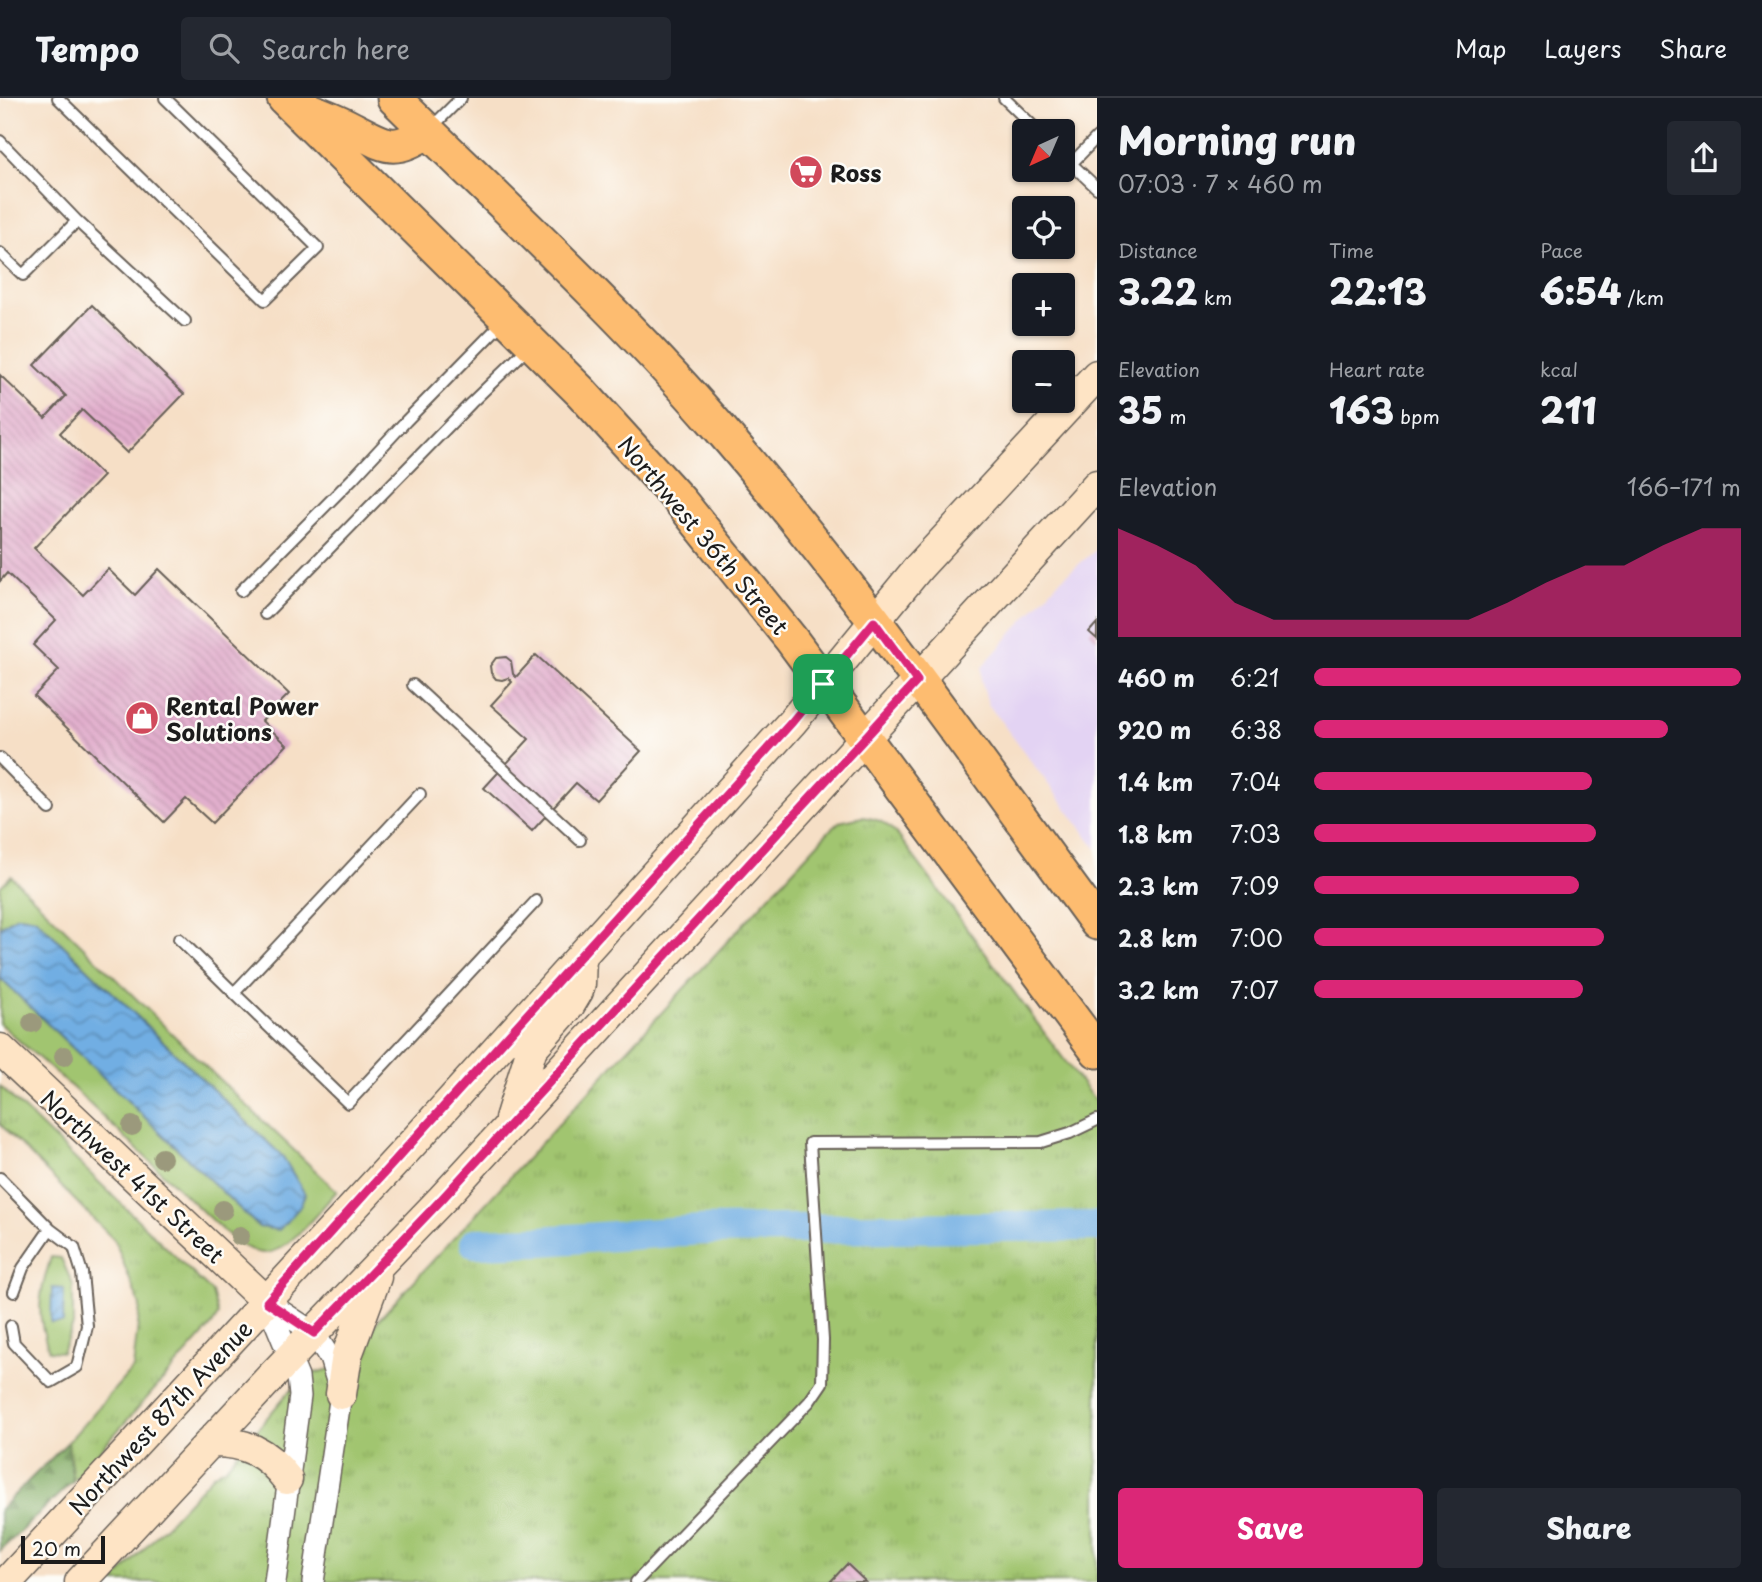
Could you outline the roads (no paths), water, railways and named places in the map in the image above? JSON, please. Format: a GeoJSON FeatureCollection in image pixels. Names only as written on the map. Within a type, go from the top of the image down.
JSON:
{"type":"FeatureCollection","features":[{"type":"Feature","properties":{"kind":"main road"},"geometry":{"type":"LineString","coordinates":[[394,98],[667,369],[762,478],[874,622],[1097,923]]}},
{"type":"Feature","properties":{"kind":"main road"},"geometry":{"type":"LineString","coordinates":[[285,99],[355,129],[377,142],[389,145],[410,143],[428,131]]}},
{"type":"Feature","properties":{"kind":"main road","name":"Northwest 36th Street"},"geometry":{"type":"LineString","coordinates":[[285,99],[614,425],[681,502],[1086,1027],[1097,1051]]}},
{"type":"Feature","properties":{"kind":"main road","name":"Northwest 87th Avenue"},"geometry":{"type":"LineString","coordinates":[[7,1582],[267,1302],[792,722],[919,567],[1097,375]]}},
{"type":"Feature","properties":{"kind":"main road"},"geometry":{"type":"LineString","coordinates":[[80,1582],[290,1357],[382,1263],[1097,485]]}},
{"type":"Feature","properties":{"kind":"main road"},"geometry":{"type":"LineString","coordinates":[[506,1129],[532,1048],[569,1006],[578,991],[580,956]]}},
{"type":"Feature","properties":{"kind":"main road","name":"Northwest 41st Street"},"geometry":{"type":"LineString","coordinates":[[0,1049],[267,1302]]}},
{"type":"Feature","properties":{"kind":"main road"},"geometry":{"type":"LineString","coordinates":[[341,1394],[347,1355],[382,1263]]}},
{"type":"Feature","properties":{"kind":"main road"},"geometry":{"type":"LineString","coordinates":[[210,1442],[239,1443],[258,1450],[275,1463],[288,1479]]}},
{"type":"Feature","properties":{"kind":"street","name":"Northwest 41st Street"},"geometry":{"type":"LineString","coordinates":[[267,1302],[314,1333],[330,1359],[341,1394],[313,1582]]}},
{"type":"Feature","properties":{"kind":"street","name":"Northwest 41st Street"},"geometry":{"type":"LineString","coordinates":[[267,1302],[298,1377],[300,1396],[275,1582]]}},
{"type":"Feature","properties":{"kind":"lane"},"geometry":{"type":"LineString","coordinates":[[58,98],[265,300],[318,248],[165,98]]}},
{"type":"Feature","properties":{"kind":"lane"},"geometry":{"type":"LineString","coordinates":[[428,131],[461,98]]}},
{"type":"Feature","properties":{"kind":"lane"},"geometry":{"type":"LineString","coordinates":[[1004,98],[1026,119]]}},
{"type":"Feature","properties":{"kind":"lane"},"geometry":{"type":"LineString","coordinates":[[1075,160],[1097,137]]}},
{"type":"Feature","properties":{"kind":"lane"},"geometry":{"type":"LineString","coordinates":[[0,141],[77,220],[185,321]]}},
{"type":"Feature","properties":{"kind":"lane"},"geometry":{"type":"LineString","coordinates":[[1075,168],[1097,188]]}},
{"type":"Feature","properties":{"kind":"lane"},"geometry":{"type":"LineString","coordinates":[[0,253],[23,275],[77,220]]}},
{"type":"Feature","properties":{"kind":"lane"},"geometry":{"type":"LineString","coordinates":[[241,591],[508,318]]}},
{"type":"Feature","properties":{"kind":"lane"},"geometry":{"type":"LineString","coordinates":[[265,614],[533,343]]}},
{"type":"Feature","properties":{"kind":"lane"},"geometry":{"type":"LineString","coordinates":[[413,685],[580,839]]}},
{"type":"Feature","properties":{"kind":"lane"},"geometry":{"type":"LineString","coordinates":[[0,758],[50,808]]}},
{"type":"Feature","properties":{"kind":"lane"},"geometry":{"type":"LineString","coordinates":[[234,993],[419,794]]}},
{"type":"Feature","properties":{"kind":"lane"},"geometry":{"type":"LineString","coordinates":[[179,939],[348,1103],[536,901]]}},
{"type":"Feature","properties":{"kind":"lane"},"geometry":{"type":"LineString","coordinates":[[636,1582],[809,1402],[821,1383],[823,1340],[810,1143],[1041,1142],[1070,1133],[1097,1120]]}},
{"type":"Feature","properties":{"kind":"lane"},"geometry":{"type":"LineString","coordinates":[[0,1178],[50,1229],[74,1247],[82,1272],[87,1326],[77,1367],[51,1382],[15,1343],[11,1326]]}},
{"type":"Feature","properties":{"kind":"lane"},"geometry":{"type":"LineString","coordinates":[[14,1292],[23,1268],[50,1229]]}},
{"type":"Feature","properties":{"kind":"water"},"geometry":{"type":"Polygon","coordinates":[[[17,916],[35,918],[283,1157],[305,1194],[299,1208],[279,1230],[259,1227],[0,978],[0,927],[17,916]]]}},
{"type":"Feature","properties":{"kind":"water"},"geometry":{"type":"Polygon","coordinates":[[[52,1288],[64,1289],[63,1323],[51,1323],[52,1288]]]}},
{"type":"Feature","properties":{"kind":"waterway"},"geometry":{"type":"LineString","coordinates":[[475,1243],[702,1230],[1097,1226]]}},
{"type":"Feature","properties":{"kind":"place","name":"Ross"},"geometry":{"type":"Point","coordinates":[806,172]}},
{"type":"Feature","properties":{"kind":"place","name":"Rental Power Solutions"},"geometry":{"type":"Point","coordinates":[142,718]}}]}
